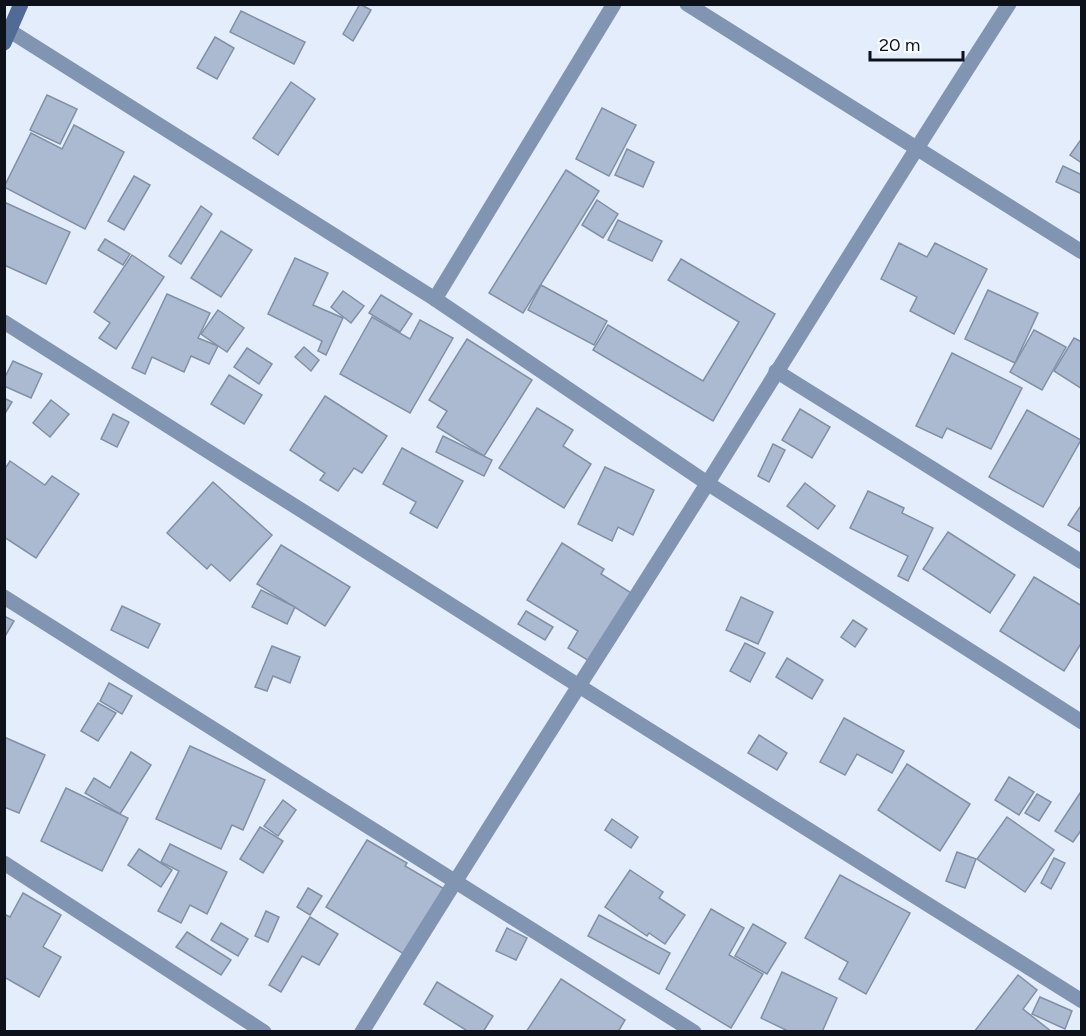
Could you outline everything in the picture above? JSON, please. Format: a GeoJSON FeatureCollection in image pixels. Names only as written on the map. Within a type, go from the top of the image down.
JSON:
{"type":"FeatureCollection","features":[{"type":"Feature","properties":{"kind":"street"},"geometry":{"type":"LineString","coordinates":[[21,4],[7,37],[435,299],[707,483],[1082,722]]}},
{"type":"Feature","properties":{"kind":"street"},"geometry":{"type":"LineString","coordinates":[[435,299],[614,4]]}},
{"type":"Feature","properties":{"kind":"street"},"geometry":{"type":"LineString","coordinates":[[687,4],[1082,252]]}},
{"type":"Feature","properties":{"kind":"street"},"geometry":{"type":"LineString","coordinates":[[362,1032],[455,880],[707,483],[916,147],[1009,4]]}},
{"type":"Feature","properties":{"kind":"street"},"geometry":{"type":"LineString","coordinates":[[4,322],[1082,1001]]}},
{"type":"Feature","properties":{"kind":"street"},"geometry":{"type":"LineString","coordinates":[[776,371],[1082,562]]}},
{"type":"Feature","properties":{"kind":"street"},"geometry":{"type":"LineString","coordinates":[[4,597],[694,1032]]}},
{"type":"Feature","properties":{"kind":"street"},"geometry":{"type":"LineString","coordinates":[[4,863],[264,1032]]}},
{"type":"Feature","properties":{"kind":"building"},"geometry":{"type":"Polygon","coordinates":[[[360,4],[371,10],[353,41],[343,34],[360,4]]]}},
{"type":"Feature","properties":{"kind":"building"},"geometry":{"type":"Polygon","coordinates":[[[241,11],[305,42],[294,64],[230,32],[241,11]]]}},
{"type":"Feature","properties":{"kind":"building"},"geometry":{"type":"Polygon","coordinates":[[[215,37],[234,48],[217,79],[197,68],[215,37]]]}},
{"type":"Feature","properties":{"kind":"building"},"geometry":{"type":"Polygon","coordinates":[[[291,82],[315,99],[278,155],[253,138],[291,82]]]}},
{"type":"Feature","properties":{"kind":"building"},"geometry":{"type":"Polygon","coordinates":[[[47,95],[77,109],[60,144],[30,130],[47,95]]]}},
{"type":"Feature","properties":{"kind":"building"},"geometry":{"type":"Polygon","coordinates":[[[602,108],[636,125],[609,176],[576,159],[602,108]]]}},
{"type":"Feature","properties":{"kind":"building"},"geometry":{"type":"Polygon","coordinates":[[[74,125],[124,152],[85,229],[4,187],[31,133],[62,149],[74,125]]]}},
{"type":"Feature","properties":{"kind":"building"},"geometry":{"type":"Polygon","coordinates":[[[1082,138],[1082,163],[1070,155],[1082,138]]]}},
{"type":"Feature","properties":{"kind":"building"},"geometry":{"type":"Polygon","coordinates":[[[627,149],[654,162],[643,187],[615,175],[627,149]]]}},
{"type":"Feature","properties":{"kind":"building"},"geometry":{"type":"Polygon","coordinates":[[[1063,166],[1082,175],[1082,194],[1056,182],[1063,166]]]}},
{"type":"Feature","properties":{"kind":"building"},"geometry":{"type":"Polygon","coordinates":[[[566,170],[599,191],[523,313],[489,293],[566,170]]]}},
{"type":"Feature","properties":{"kind":"building"},"geometry":{"type":"Polygon","coordinates":[[[134,176],[150,185],[124,230],[108,221],[134,176]]]}},
{"type":"Feature","properties":{"kind":"building"},"geometry":{"type":"Polygon","coordinates":[[[597,200],[618,214],[603,238],[582,225],[597,200]]]}},
{"type":"Feature","properties":{"kind":"building"},"geometry":{"type":"Polygon","coordinates":[[[4,202],[70,232],[46,284],[4,265],[4,202]]]}},
{"type":"Feature","properties":{"kind":"building"},"geometry":{"type":"Polygon","coordinates":[[[201,206],[212,214],[181,264],[169,256],[201,206]]]}},
{"type":"Feature","properties":{"kind":"building"},"geometry":{"type":"Polygon","coordinates":[[[618,220],[662,241],[652,261],[608,240],[618,220]]]}},
{"type":"Feature","properties":{"kind":"building"},"geometry":{"type":"Polygon","coordinates":[[[221,231],[252,250],[221,297],[191,278],[221,231]]]}},
{"type":"Feature","properties":{"kind":"building"},"geometry":{"type":"Polygon","coordinates":[[[105,239],[130,254],[123,265],[98,250],[105,239]]]}},
{"type":"Feature","properties":{"kind":"building"},"geometry":{"type":"Polygon","coordinates":[[[899,243],[927,257],[935,243],[987,269],[954,334],[910,311],[917,297],[881,279],[899,243]]]}},
{"type":"Feature","properties":{"kind":"building"},"geometry":{"type":"Polygon","coordinates":[[[132,255],[164,277],[116,349],[99,338],[110,323],[94,312],[132,255]]]}},
{"type":"Feature","properties":{"kind":"building"},"geometry":{"type":"Polygon","coordinates":[[[295,258],[328,273],[313,305],[343,318],[326,355],[318,351],[322,341],[268,314],[295,258]]]}},
{"type":"Feature","properties":{"kind":"building"},"geometry":{"type":"Polygon","coordinates":[[[681,259],[775,314],[713,421],[593,350],[608,325],[703,381],[739,322],[668,280],[681,259]]]}},
{"type":"Feature","properties":{"kind":"building"},"geometry":{"type":"Polygon","coordinates":[[[541,285],[607,321],[594,345],[528,310],[541,285]]]}},
{"type":"Feature","properties":{"kind":"building"},"geometry":{"type":"Polygon","coordinates":[[[988,290],[1038,313],[1015,363],[965,339],[988,290]]]}},
{"type":"Feature","properties":{"kind":"building"},"geometry":{"type":"Polygon","coordinates":[[[343,291],[364,306],[351,323],[331,307],[343,291]]]}},
{"type":"Feature","properties":{"kind":"building"},"geometry":{"type":"Polygon","coordinates":[[[167,294],[210,313],[198,338],[218,346],[209,364],[191,356],[184,372],[152,357],[145,374],[132,368],[167,294]]]}},
{"type":"Feature","properties":{"kind":"building"},"geometry":{"type":"Polygon","coordinates":[[[381,295],[412,314],[400,332],[369,313],[381,295]]]}},
{"type":"Feature","properties":{"kind":"building"},"geometry":{"type":"Polygon","coordinates":[[[218,310],[244,328],[227,352],[201,334],[218,310]]]}},
{"type":"Feature","properties":{"kind":"building"},"geometry":{"type":"Polygon","coordinates":[[[372,317],[410,339],[420,320],[453,338],[410,413],[340,374],[372,317]]]}},
{"type":"Feature","properties":{"kind":"building"},"geometry":{"type":"Polygon","coordinates":[[[1034,330],[1066,347],[1042,390],[1010,372],[1034,330]]]}},
{"type":"Feature","properties":{"kind":"building"},"geometry":{"type":"Polygon","coordinates":[[[1074,338],[1082,342],[1082,389],[1054,371],[1074,338]]]}},
{"type":"Feature","properties":{"kind":"building"},"geometry":{"type":"Polygon","coordinates":[[[467,339],[532,380],[484,456],[437,427],[447,411],[429,400],[467,339]]]}},
{"type":"Feature","properties":{"kind":"building"},"geometry":{"type":"Polygon","coordinates":[[[304,347],[319,360],[311,371],[295,357],[304,347]]]}},
{"type":"Feature","properties":{"kind":"building"},"geometry":{"type":"Polygon","coordinates":[[[247,348],[272,364],[259,384],[234,367],[247,348]]]}},
{"type":"Feature","properties":{"kind":"building"},"geometry":{"type":"Polygon","coordinates":[[[952,353],[1022,388],[991,449],[947,428],[942,438],[916,426],[952,353]]]}},
{"type":"Feature","properties":{"kind":"building"},"geometry":{"type":"Polygon","coordinates":[[[13,361],[42,374],[31,398],[4,386],[4,379],[13,361]]]}},
{"type":"Feature","properties":{"kind":"building"},"geometry":{"type":"Polygon","coordinates":[[[229,375],[262,395],[244,424],[211,404],[229,375]]]}},
{"type":"Feature","properties":{"kind":"building"},"geometry":{"type":"Polygon","coordinates":[[[325,396],[387,436],[362,473],[354,468],[338,491],[320,480],[325,473],[290,450],[325,396]]]}},
{"type":"Feature","properties":{"kind":"building"},"geometry":{"type":"Polygon","coordinates":[[[4,398],[12,402],[4,415],[4,398]]]}},
{"type":"Feature","properties":{"kind":"building"},"geometry":{"type":"Polygon","coordinates":[[[51,400],[69,414],[50,437],[33,423],[51,400]]]}},
{"type":"Feature","properties":{"kind":"building"},"geometry":{"type":"Polygon","coordinates":[[[537,408],[573,430],[563,446],[591,464],[564,508],[499,468],[537,408]]]}},
{"type":"Feature","properties":{"kind":"building"},"geometry":{"type":"Polygon","coordinates":[[[800,409],[830,427],[812,458],[782,440],[800,409]]]}},
{"type":"Feature","properties":{"kind":"building"},"geometry":{"type":"Polygon","coordinates":[[[1027,410],[1081,440],[1043,507],[989,477],[1027,410]]]}},
{"type":"Feature","properties":{"kind":"building"},"geometry":{"type":"Polygon","coordinates":[[[113,414],[129,422],[117,447],[101,439],[113,414]]]}},
{"type":"Feature","properties":{"kind":"building"},"geometry":{"type":"Polygon","coordinates":[[[443,436],[492,460],[484,476],[436,452],[443,436]]]}},
{"type":"Feature","properties":{"kind":"building"},"geometry":{"type":"Polygon","coordinates":[[[773,444],[785,450],[769,482],[758,476],[773,444]]]}},
{"type":"Feature","properties":{"kind":"building"},"geometry":{"type":"Polygon","coordinates":[[[402,448],[463,481],[437,528],[410,513],[416,502],[383,484],[402,448]]]}},
{"type":"Feature","properties":{"kind":"building"},"geometry":{"type":"Polygon","coordinates":[[[10,461],[45,485],[52,476],[79,494],[36,558],[4,537],[4,470],[10,461]]]}},
{"type":"Feature","properties":{"kind":"building"},"geometry":{"type":"Polygon","coordinates":[[[605,467],[654,490],[633,535],[618,527],[612,541],[578,524],[605,467]]]}},
{"type":"Feature","properties":{"kind":"building"},"geometry":{"type":"Polygon","coordinates":[[[213,482],[272,535],[230,581],[211,564],[207,569],[167,533],[213,482]]]}},
{"type":"Feature","properties":{"kind":"building"},"geometry":{"type":"Polygon","coordinates":[[[805,483],[835,506],[818,529],[787,506],[805,483]]]}},
{"type":"Feature","properties":{"kind":"building"},"geometry":{"type":"Polygon","coordinates":[[[868,491],[904,508],[902,513],[933,528],[908,581],[898,576],[908,556],[850,528],[868,491]]]}},
{"type":"Feature","properties":{"kind":"building"},"geometry":{"type":"Polygon","coordinates":[[[1082,504],[1082,533],[1068,525],[1082,504]]]}},
{"type":"Feature","properties":{"kind":"building"},"geometry":{"type":"Polygon","coordinates":[[[948,532],[1015,575],[990,613],[923,569],[948,532]]]}},
{"type":"Feature","properties":{"kind":"building"},"geometry":{"type":"Polygon","coordinates":[[[562,543],[604,569],[601,574],[636,596],[594,664],[568,648],[578,631],[527,600],[562,543]]]}},
{"type":"Feature","properties":{"kind":"building"},"geometry":{"type":"Polygon","coordinates":[[[281,545],[350,587],[325,626],[257,584],[281,545]]]}},
{"type":"Feature","properties":{"kind":"building"},"geometry":{"type":"Polygon","coordinates":[[[1034,577],[1082,606],[1082,642],[1064,671],[1000,631],[1034,577]]]}},
{"type":"Feature","properties":{"kind":"building"},"geometry":{"type":"Polygon","coordinates":[[[261,590],[295,607],[287,624],[252,607],[261,590]]]}},
{"type":"Feature","properties":{"kind":"building"},"geometry":{"type":"Polygon","coordinates":[[[741,597],[773,612],[758,644],[726,630],[741,597]]]}},
{"type":"Feature","properties":{"kind":"building"},"geometry":{"type":"Polygon","coordinates":[[[122,606],[160,624],[148,648],[111,630],[122,606]]]}},
{"type":"Feature","properties":{"kind":"building"},"geometry":{"type":"Polygon","coordinates":[[[526,611],[553,627],[545,640],[518,624],[526,611]]]}},
{"type":"Feature","properties":{"kind":"building"},"geometry":{"type":"Polygon","coordinates":[[[4,616],[14,621],[4,638],[4,616]]]}},
{"type":"Feature","properties":{"kind":"building"},"geometry":{"type":"Polygon","coordinates":[[[853,620],[867,629],[855,647],[841,637],[853,620]]]}},
{"type":"Feature","properties":{"kind":"building"},"geometry":{"type":"Polygon","coordinates":[[[745,643],[765,653],[750,682],[730,671],[745,643]]]}},
{"type":"Feature","properties":{"kind":"building"},"geometry":{"type":"Polygon","coordinates":[[[272,646],[300,657],[290,683],[273,676],[267,691],[255,687],[272,646]]]}},
{"type":"Feature","properties":{"kind":"building"},"geometry":{"type":"Polygon","coordinates":[[[787,658],[823,680],[812,699],[776,677],[787,658]]]}},
{"type":"Feature","properties":{"kind":"building"},"geometry":{"type":"Polygon","coordinates":[[[109,683],[132,696],[122,714],[100,701],[109,683]]]}},
{"type":"Feature","properties":{"kind":"building"},"geometry":{"type":"Polygon","coordinates":[[[98,703],[116,713],[98,741],[81,731],[98,703]]]}},
{"type":"Feature","properties":{"kind":"building"},"geometry":{"type":"Polygon","coordinates":[[[844,718],[904,751],[892,773],[857,754],[845,775],[820,762],[844,718]]]}},
{"type":"Feature","properties":{"kind":"building"},"geometry":{"type":"Polygon","coordinates":[[[759,735],[787,753],[777,770],[748,753],[759,735]]]}},
{"type":"Feature","properties":{"kind":"building"},"geometry":{"type":"Polygon","coordinates":[[[4,737],[45,755],[19,813],[4,807],[4,737]]]}},
{"type":"Feature","properties":{"kind":"building"},"geometry":{"type":"Polygon","coordinates":[[[190,746],[265,780],[243,830],[232,825],[221,849],[156,819],[190,746]]]}},
{"type":"Feature","properties":{"kind":"building"},"geometry":{"type":"Polygon","coordinates":[[[131,752],[151,765],[120,814],[85,793],[94,778],[110,788],[131,752]]]}},
{"type":"Feature","properties":{"kind":"building"},"geometry":{"type":"Polygon","coordinates":[[[907,764],[970,804],[940,851],[878,810],[907,764]]]}},
{"type":"Feature","properties":{"kind":"building"},"geometry":{"type":"Polygon","coordinates":[[[1009,777],[1034,792],[1019,815],[995,800],[1009,777]]]}},
{"type":"Feature","properties":{"kind":"building"},"geometry":{"type":"Polygon","coordinates":[[[66,788],[128,818],[102,871],[41,841],[66,788]]]}},
{"type":"Feature","properties":{"kind":"building"},"geometry":{"type":"Polygon","coordinates":[[[1082,790],[1082,829],[1073,842],[1055,831],[1082,790]]]}},
{"type":"Feature","properties":{"kind":"building"},"geometry":{"type":"Polygon","coordinates":[[[1037,794],[1051,802],[1039,821],[1025,813],[1037,794]]]}},
{"type":"Feature","properties":{"kind":"building"},"geometry":{"type":"Polygon","coordinates":[[[283,800],[296,810],[278,836],[264,826],[283,800]]]}},
{"type":"Feature","properties":{"kind":"building"},"geometry":{"type":"Polygon","coordinates":[[[1007,817],[1054,850],[1025,892],[977,859],[1007,817]]]}},
{"type":"Feature","properties":{"kind":"building"},"geometry":{"type":"Polygon","coordinates":[[[612,819],[638,837],[631,848],[605,830],[612,819]]]}},
{"type":"Feature","properties":{"kind":"building"},"geometry":{"type":"Polygon","coordinates":[[[260,827],[283,841],[263,873],[240,859],[260,827]]]}},
{"type":"Feature","properties":{"kind":"building"},"geometry":{"type":"Polygon","coordinates":[[[367,840],[407,863],[405,866],[448,891],[409,957],[326,907],[367,840]]]}},
{"type":"Feature","properties":{"kind":"building"},"geometry":{"type":"Polygon","coordinates":[[[170,844],[227,872],[207,914],[190,905],[181,923],[158,911],[179,871],[161,862],[170,844]]]}},
{"type":"Feature","properties":{"kind":"building"},"geometry":{"type":"Polygon","coordinates":[[[139,849],[172,870],[161,887],[128,865],[139,849]]]}},
{"type":"Feature","properties":{"kind":"building"},"geometry":{"type":"Polygon","coordinates":[[[957,852],[976,859],[965,888],[946,881],[957,852]]]}},
{"type":"Feature","properties":{"kind":"building"},"geometry":{"type":"Polygon","coordinates":[[[1054,858],[1065,863],[1051,889],[1041,883],[1054,858]]]}},
{"type":"Feature","properties":{"kind":"building"},"geometry":{"type":"Polygon","coordinates":[[[630,870],[663,892],[659,898],[685,915],[665,944],[649,933],[647,936],[605,907],[630,870]]]}},
{"type":"Feature","properties":{"kind":"building"},"geometry":{"type":"Polygon","coordinates":[[[840,875],[910,913],[866,994],[839,979],[848,962],[805,938],[840,875]]]}},
{"type":"Feature","properties":{"kind":"building"},"geometry":{"type":"Polygon","coordinates":[[[308,888],[322,896],[310,915],[297,907],[308,888]]]}},
{"type":"Feature","properties":{"kind":"building"},"geometry":{"type":"Polygon","coordinates":[[[23,893],[61,915],[43,947],[61,957],[39,997],[4,977],[4,914],[10,917],[23,893]]]}},
{"type":"Feature","properties":{"kind":"building"},"geometry":{"type":"Polygon","coordinates":[[[711,909],[744,928],[729,955],[763,974],[731,1028],[666,989],[711,909]]]}},
{"type":"Feature","properties":{"kind":"building"},"geometry":{"type":"Polygon","coordinates":[[[266,911],[279,917],[268,942],[255,936],[266,911]]]}},
{"type":"Feature","properties":{"kind":"building"},"geometry":{"type":"Polygon","coordinates":[[[599,915],[670,953],[659,974],[588,936],[599,915]]]}},
{"type":"Feature","properties":{"kind":"building"},"geometry":{"type":"Polygon","coordinates":[[[310,917],[338,934],[319,965],[302,956],[281,992],[269,985],[310,917]]]}},
{"type":"Feature","properties":{"kind":"building"},"geometry":{"type":"Polygon","coordinates":[[[221,923],[248,939],[238,956],[211,940],[221,923]]]}},
{"type":"Feature","properties":{"kind":"building"},"geometry":{"type":"Polygon","coordinates":[[[753,924],[786,943],[767,974],[735,956],[753,924]]]}},
{"type":"Feature","properties":{"kind":"building"},"geometry":{"type":"Polygon","coordinates":[[[507,928],[527,938],[516,960],[496,951],[507,928]]]}},
{"type":"Feature","properties":{"kind":"building"},"geometry":{"type":"Polygon","coordinates":[[[187,932],[231,960],[221,975],[176,947],[187,932]]]}},
{"type":"Feature","properties":{"kind":"building"},"geometry":{"type":"Polygon","coordinates":[[[782,972],[837,998],[822,1032],[790,1032],[761,1018],[782,972]]]}},
{"type":"Feature","properties":{"kind":"building"},"geometry":{"type":"Polygon","coordinates":[[[1018,975],[1037,990],[1023,1009],[1052,1032],[974,1032],[1018,975]]]}},
{"type":"Feature","properties":{"kind":"building"},"geometry":{"type":"Polygon","coordinates":[[[561,979],[625,1020],[618,1032],[526,1032],[561,979]]]}},
{"type":"Feature","properties":{"kind":"building"},"geometry":{"type":"Polygon","coordinates":[[[437,982],[493,1016],[483,1032],[469,1032],[424,1004],[437,982]]]}},
{"type":"Feature","properties":{"kind":"building"},"geometry":{"type":"Polygon","coordinates":[[[1040,997],[1072,1011],[1065,1029],[1032,1014],[1040,997]]]}}]}
